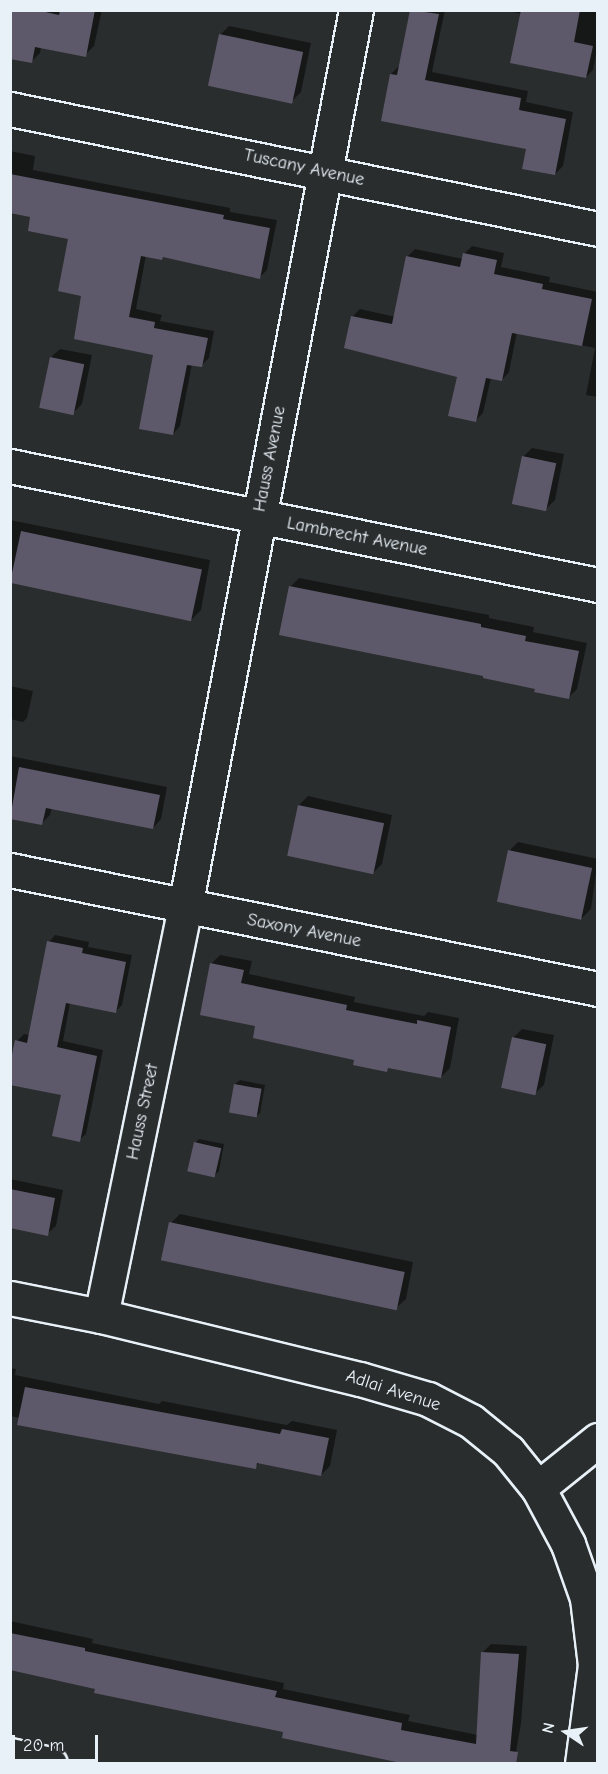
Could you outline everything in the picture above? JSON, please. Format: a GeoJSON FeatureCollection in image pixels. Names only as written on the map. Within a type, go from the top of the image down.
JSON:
{"type":"FeatureCollection","features":[{"type":"Feature","properties":{"kind":"street","name":"Hauss Avenue"},"geometry":{"type":"LineString","coordinates":[[185,907],[356,10]]}},
{"type":"Feature","properties":{"kind":"street","name":"Tuscany Avenue"},"geometry":{"type":"LineString","coordinates":[[10,109],[597,229]]}},
{"type":"Feature","properties":{"kind":"street","name":"Lambrecht Avenue"},"geometry":{"type":"LineString","coordinates":[[10,466],[597,585]]}},
{"type":"Feature","properties":{"kind":"street","name":"Saxony Avenue"},"geometry":{"type":"LineString","coordinates":[[10,870],[597,989]]}},
{"type":"Feature","properties":{"kind":"street","name":"Hauss Street"},"geometry":{"type":"LineString","coordinates":[[101,1316],[185,907]]}},
{"type":"Feature","properties":{"kind":"street","name":"Adlai Avenue"},"geometry":{"type":"LineString","coordinates":[[10,1298],[101,1316],[360,1379],[428,1399],[471,1421],[508,1451],[538,1488],[568,1544],[587,1598],[595,1665],[582,1764]]}},
{"type":"Feature","properties":{"kind":"street"},"geometry":{"type":"LineString","coordinates":[[538,1488],[597,1440]]}},
{"type":"Feature","properties":{"kind":"street"},"geometry":{"type":"LineString","coordinates":[[15,1759],[50,1764]]}},
{"type":"Feature","properties":{"kind":"building"},"geometry":{"type":"Polygon","coordinates":[[[10,10],[36,10],[59,15],[60,10],[95,10],[86,57],[35,47],[32,63],[10,59],[10,10]]]}},
{"type":"Feature","properties":{"kind":"building"},"geometry":{"type":"Polygon","coordinates":[[[410,10],[439,14],[425,80],[521,98],[519,110],[566,119],[555,175],[522,169],[526,149],[381,121],[390,74],[397,75],[410,10]]]}},
{"type":"Feature","properties":{"kind":"building"},"geometry":{"type":"Polygon","coordinates":[[[521,10],[580,10],[574,42],[593,46],[586,78],[510,63],[521,10]]]}},
{"type":"Feature","properties":{"kind":"building"},"geometry":{"type":"Polygon","coordinates":[[[219,34],[303,52],[292,104],[208,86],[219,34]]]}},
{"type":"Feature","properties":{"kind":"building"},"geometry":{"type":"Polygon","coordinates":[[[10,174],[224,215],[223,219],[270,228],[260,279],[163,257],[162,260],[141,256],[129,317],[155,322],[154,328],[208,338],[202,367],[187,365],[173,435],[139,429],[153,355],[74,339],[81,296],[58,291],[68,239],[28,231],[30,217],[10,213],[10,174]]]}},
{"type":"Feature","properties":{"kind":"building"},"geometry":{"type":"Polygon","coordinates":[[[463,253],[497,260],[494,274],[543,284],[542,289],[592,299],[582,346],[512,333],[502,381],[486,378],[476,422],[448,416],[457,377],[344,348],[351,316],[392,324],[406,256],[460,267],[463,253]]]}},
{"type":"Feature","properties":{"kind":"building"},"geometry":{"type":"Polygon","coordinates":[[[50,357],[84,364],[73,415],[39,408],[50,357]]]}},
{"type":"Feature","properties":{"kind":"building"},"geometry":{"type":"Polygon","coordinates":[[[522,456],[556,463],[546,511],[512,504],[522,456]]]}},
{"type":"Feature","properties":{"kind":"building"},"geometry":{"type":"Polygon","coordinates":[[[21,531],[202,569],[191,621],[10,583],[21,531]]]}},
{"type":"Feature","properties":{"kind":"building"},"geometry":{"type":"Polygon","coordinates":[[[289,586],[481,624],[481,627],[526,636],[525,641],[579,651],[569,699],[534,692],[535,689],[483,678],[483,676],[279,635],[289,586]]]}},
{"type":"Feature","properties":{"kind":"building"},"geometry":{"type":"Polygon","coordinates":[[[19,767],[160,795],[153,829],[46,808],[42,825],[10,819],[19,767]]]}},
{"type":"Feature","properties":{"kind":"building"},"geometry":{"type":"Polygon","coordinates":[[[298,805],[384,823],[373,874],[287,856],[298,805]]]}},
{"type":"Feature","properties":{"kind":"building"},"geometry":{"type":"Polygon","coordinates":[[[508,850],[592,868],[581,920],[497,902],[508,850]]]}},
{"type":"Feature","properties":{"kind":"building"},"geometry":{"type":"Polygon","coordinates":[[[47,941],[83,948],[82,953],[126,962],[116,1013],[66,1003],[57,1047],[97,1056],[80,1142],[52,1136],[61,1095],[10,1085],[10,1064],[15,1040],[27,1043],[47,941]]]}},
{"type":"Feature","properties":{"kind":"building"},"geometry":{"type":"Polygon","coordinates":[[[210,963],[244,970],[241,983],[347,1005],[346,1010],[417,1024],[417,1020],[451,1027],[441,1078],[388,1068],[387,1072],[353,1065],[354,1060],[253,1038],[255,1026],[200,1015],[210,963]]]}},
{"type":"Feature","properties":{"kind":"building"},"geometry":{"type":"Polygon","coordinates":[[[512,1037],[546,1044],[535,1095],[501,1088],[512,1037]]]}},
{"type":"Feature","properties":{"kind":"building"},"geometry":{"type":"Polygon","coordinates":[[[234,1084],[262,1089],[257,1117],[229,1113],[234,1084]]]}},
{"type":"Feature","properties":{"kind":"building"},"geometry":{"type":"Polygon","coordinates":[[[194,1142],[221,1148],[215,1178],[187,1171],[194,1142]]]}},
{"type":"Feature","properties":{"kind":"building"},"geometry":{"type":"Polygon","coordinates":[[[10,1189],[55,1198],[48,1236],[10,1228],[10,1189]]]}},
{"type":"Feature","properties":{"kind":"building"},"geometry":{"type":"Polygon","coordinates":[[[169,1222],[405,1272],[397,1310],[161,1260],[169,1222]]]}},
{"type":"Feature","properties":{"kind":"building"},"geometry":{"type":"Polygon","coordinates":[[[25,1387],[280,1434],[282,1429],[329,1438],[321,1476],[257,1463],[256,1469],[17,1425],[25,1387]]]}},
{"type":"Feature","properties":{"kind":"building"},"geometry":{"type":"Polygon","coordinates":[[[10,1633],[277,1691],[275,1697],[402,1723],[401,1730],[476,1744],[481,1652],[519,1654],[510,1751],[518,1752],[516,1764],[406,1764],[282,1738],[283,1732],[94,1693],[95,1689],[10,1670],[10,1633]]]}}]}
